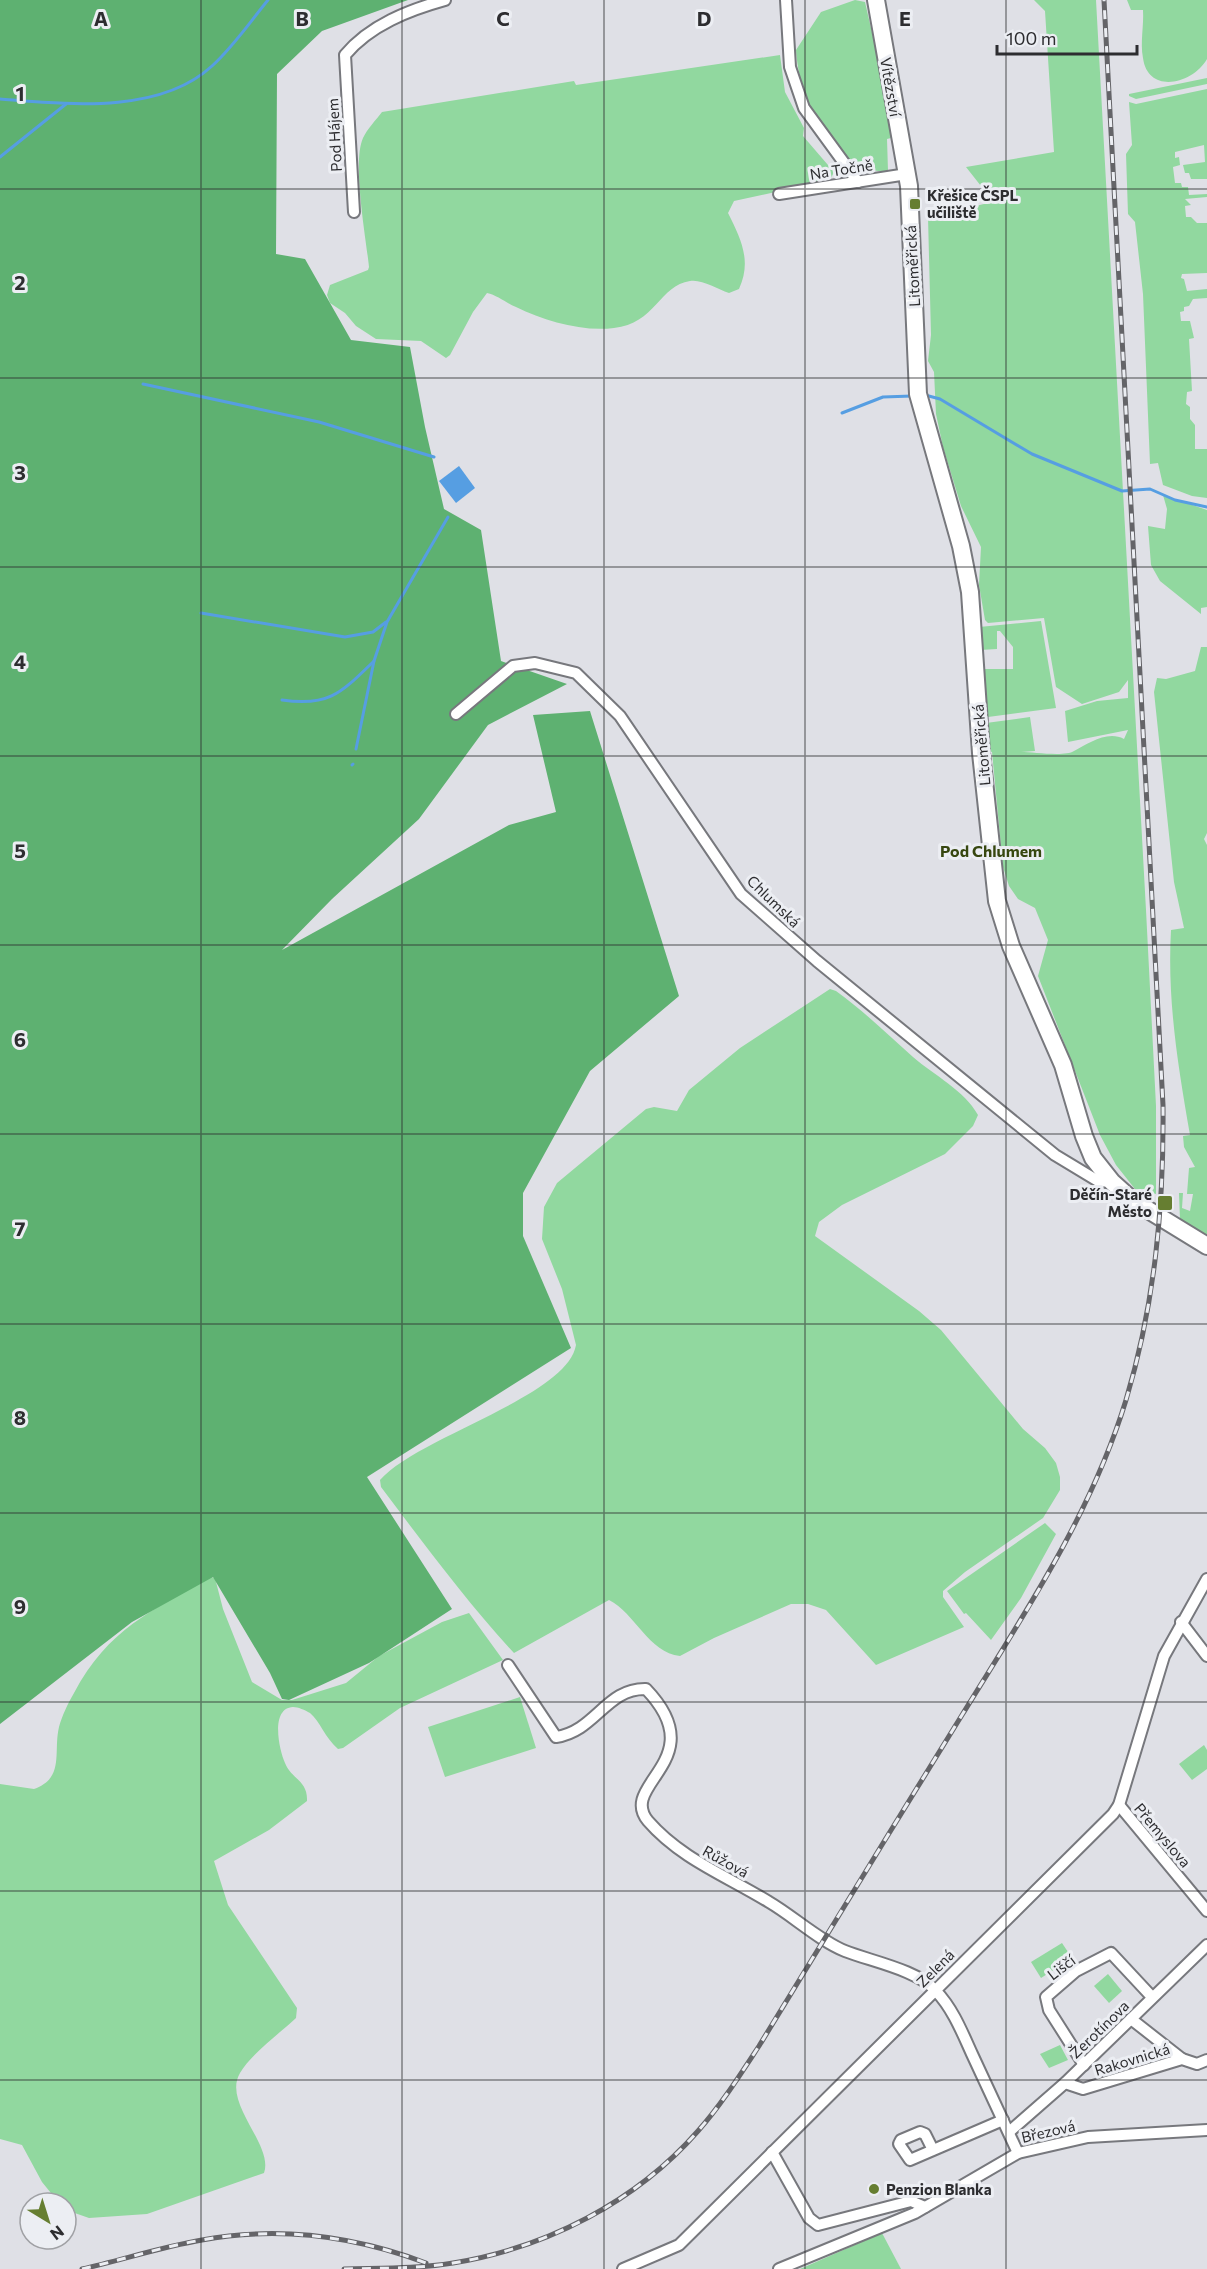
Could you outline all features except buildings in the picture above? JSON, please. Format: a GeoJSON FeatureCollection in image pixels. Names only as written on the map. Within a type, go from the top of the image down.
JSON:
{"type":"FeatureCollection","features":[{"type":"Feature","properties":{"kind":"main road","name":"Vítězství"},"geometry":{"type":"LineString","coordinates":[[876,0],[907,174]]}},
{"type":"Feature","properties":{"kind":"main road","name":"Litoměřická"},"geometry":{"type":"LineString","coordinates":[[907,174],[919,398],[961,546],[970,592],[981,753],[997,902],[1011,946],[1063,1065],[1088,1147],[1112,1182],[1148,1211],[1207,1246]]}},
{"type":"Feature","properties":{"kind":"street","name":"Pod Hájem"},"geometry":{"type":"LineString","coordinates":[[354,212],[345,55],[357,41],[411,10],[445,0]]}},
{"type":"Feature","properties":{"kind":"street"},"geometry":{"type":"LineString","coordinates":[[786,0],[790,68],[804,108],[858,182]]}},
{"type":"Feature","properties":{"kind":"street","name":"Na Točně"},"geometry":{"type":"LineString","coordinates":[[779,194],[907,174]]}},
{"type":"Feature","properties":{"kind":"street","name":"Chlumská"},"geometry":{"type":"LineString","coordinates":[[456,714],[513,666],[535,663],[576,673],[620,716],[741,894],[834,975],[1009,1115],[1055,1155],[1098,1181],[1112,1182]]}},
{"type":"Feature","properties":{"kind":"street","name":"Zelená"},"geometry":{"type":"LineString","coordinates":[[623,2269],[679,2245],[1119,1805],[1164,1656],[1207,1579]]}},
{"type":"Feature","properties":{"kind":"street"},"geometry":{"type":"LineString","coordinates":[[1181,1623],[1207,1656]]}},
{"type":"Feature","properties":{"kind":"street","name":"Růžová"},"geometry":{"type":"LineString","coordinates":[[508,1665],[556,1737],[576,1732],[610,1701],[633,1688],[646,1689],[660,1703],[666,1715],[672,1740],[669,1755],[645,1792],[642,1808],[647,1820],[682,1853],[768,1901],[843,1950],[892,1965],[935,1989],[952,2013],[1018,2153]]}},
{"type":"Feature","properties":{"kind":"street","name":"Přemyslova"},"geometry":{"type":"LineString","coordinates":[[1119,1805],[1207,1911]]}},
{"type":"Feature","properties":{"kind":"street","name":"Žerotínova"},"geometry":{"type":"LineString","coordinates":[[1009,2132],[1065,2083],[1207,1945]]}},
{"type":"Feature","properties":{"kind":"street","name":"Liščí"},"geometry":{"type":"LineString","coordinates":[[1084,2065],[1049,2010],[1046,1998],[1076,1971],[1111,1953],[1152,1997]]}},
{"type":"Feature","properties":{"kind":"street"},"geometry":{"type":"LineString","coordinates":[[1131,2019],[1182,2059]]}},
{"type":"Feature","properties":{"kind":"street","name":"Rakovnická"},"geometry":{"type":"LineString","coordinates":[[1065,2083],[1083,2089],[1182,2059],[1197,2064],[1207,2060]]}},
{"type":"Feature","properties":{"kind":"street"},"geometry":{"type":"LineString","coordinates":[[933,2150],[1003,2120]]}},
{"type":"Feature","properties":{"kind":"street","name":"Březová"},"geometry":{"type":"LineString","coordinates":[[779,2269],[925,2207],[1018,2153],[1088,2137],[1207,2130]]}},
{"type":"Feature","properties":{"kind":"street"},"geometry":{"type":"LineString","coordinates":[[772,2152],[809,2218],[818,2224],[911,2201],[925,2207]]}},
{"type":"Feature","properties":{"kind":"green space"},"geometry":{"type":"Polygon","coordinates":[[[0,0],[408,0],[322,31],[277,74],[276,254],[305,259],[351,340],[410,347],[444,509],[481,530],[501,661],[567,684],[488,725],[419,819],[332,899],[282,950],[509,825],[556,812],[533,715],[590,711],[679,996],[590,1071],[523,1193],[523,1236],[571,1348],[367,1477],[452,1609],[369,1663],[289,1700],[282,1699],[270,1673],[213,1577],[132,1622],[0,1724],[0,0]]]}},
{"type":"Feature","properties":{"kind":"green space"},"geometry":{"type":"Polygon","coordinates":[[[855,0],[865,2],[881,72],[891,138],[887,139],[888,171],[867,169],[849,161],[834,147],[821,130],[811,110],[798,69],[796,50],[821,12],[855,0]]]}},
{"type":"Feature","properties":{"kind":"green space"},"geometry":{"type":"Polygon","coordinates":[[[1034,0],[1096,0],[1156,1106],[1156,1194],[1135,1189],[1116,1165],[1100,1135],[1038,976],[1048,940],[1035,908],[1018,899],[1009,886],[1003,867],[992,752],[989,751],[986,723],[1030,717],[1035,751],[1021,752],[1064,754],[1104,737],[1124,739],[1128,730],[1068,742],[1065,711],[1097,701],[1128,698],[1128,680],[1119,692],[1082,704],[1056,687],[1044,618],[988,623],[985,620],[979,585],[981,547],[961,506],[943,447],[936,414],[934,372],[928,361],[931,335],[928,217],[984,204],[992,200],[966,167],[1054,152],[1045,11],[1034,0]]]}},
{"type":"Feature","properties":{"kind":"green space"},"geometry":{"type":"Polygon","coordinates":[[[1127,0],[1207,0],[1207,59],[1200,68],[1192,75],[1172,82],[1153,77],[1147,70],[1143,58],[1143,10],[1131,10],[1127,0]]]}},
{"type":"Feature","properties":{"kind":"green space"},"geometry":{"type":"Polygon","coordinates":[[[780,55],[785,92],[804,128],[803,136],[834,172],[830,180],[734,201],[728,213],[741,241],[745,260],[743,279],[739,289],[729,293],[704,283],[690,281],[671,289],[639,320],[628,325],[602,329],[577,327],[551,321],[487,293],[446,358],[421,341],[376,339],[356,326],[345,313],[330,303],[327,295],[330,285],[368,270],[369,267],[359,182],[360,149],[363,138],[382,112],[574,81],[576,85],[780,55]]]}},
{"type":"Feature","properties":{"kind":"green space"},"geometry":{"type":"Polygon","coordinates":[[[1207,78],[1207,84],[1136,99],[1129,96],[1129,94],[1207,78]]]}},
{"type":"Feature","properties":{"kind":"green space"},"geometry":{"type":"Polygon","coordinates":[[[1207,89],[1207,179],[1191,179],[1189,173],[1185,173],[1183,165],[1205,162],[1204,145],[1175,152],[1175,158],[1179,157],[1180,165],[1173,167],[1175,183],[1188,187],[1189,195],[1207,194],[1207,197],[1185,199],[1191,205],[1185,206],[1186,217],[1191,217],[1197,223],[1207,223],[1207,273],[1182,274],[1181,278],[1184,279],[1187,291],[1207,289],[1207,298],[1193,299],[1189,306],[1184,307],[1184,311],[1180,312],[1181,321],[1190,321],[1194,338],[1189,339],[1192,391],[1187,392],[1186,404],[1190,407],[1190,419],[1195,425],[1195,449],[1207,449],[1207,498],[1192,496],[1163,485],[1158,463],[1150,464],[1143,294],[1135,222],[1128,214],[1126,154],[1132,145],[1129,102],[1136,104],[1207,89]]]}},
{"type":"Feature","properties":{"kind":"green space"},"geometry":{"type":"Polygon","coordinates":[[[1163,495],[1207,510],[1207,607],[1201,608],[1201,614],[1160,581],[1151,565],[1148,526],[1165,529],[1167,509],[1163,495]]]}},
{"type":"Feature","properties":{"kind":"green space"},"geometry":{"type":"Polygon","coordinates":[[[1041,621],[1056,708],[988,717],[984,713],[982,669],[1013,669],[1013,647],[1000,631],[997,631],[997,649],[980,650],[979,627],[1041,621]]]}},
{"type":"Feature","properties":{"kind":"green space"},"geometry":{"type":"Polygon","coordinates":[[[1201,647],[1207,647],[1207,833],[1204,839],[1207,845],[1207,1237],[1180,1220],[1179,1193],[1183,1193],[1182,1208],[1190,1211],[1193,1194],[1187,1194],[1189,1168],[1195,1167],[1184,1147],[1183,1136],[1190,1135],[1172,1007],[1171,930],[1184,928],[1174,882],[1154,692],[1157,678],[1166,679],[1195,671],[1201,647]]]}},
{"type":"Feature","properties":{"kind":"green space"},"geometry":{"type":"Polygon","coordinates":[[[830,989],[856,1007],[913,1057],[957,1091],[978,1115],[973,1126],[945,1154],[842,1205],[819,1222],[815,1236],[919,1311],[941,1330],[1023,1429],[1045,1448],[1056,1463],[1060,1477],[1060,1490],[1043,1518],[965,1572],[943,1591],[943,1597],[964,1627],[876,1665],[826,1610],[808,1604],[791,1604],[714,1638],[680,1656],[659,1648],[627,1614],[609,1600],[514,1653],[429,1551],[381,1487],[380,1480],[399,1464],[425,1448],[520,1399],[547,1382],[567,1364],[576,1345],[562,1289],[542,1239],[544,1207],[557,1183],[646,1109],[654,1107],[677,1111],[689,1090],[740,1048],[830,989]]]}},
{"type":"Feature","properties":{"kind":"green space"},"geometry":{"type":"Polygon","coordinates":[[[1045,1523],[1056,1534],[1021,1598],[991,1640],[966,1613],[964,1614],[947,1591],[1045,1523]]]}},
{"type":"Feature","properties":{"kind":"green space"},"geometry":{"type":"Polygon","coordinates":[[[211,1577],[215,1578],[223,1609],[252,1682],[282,1700],[292,1700],[346,1683],[379,1656],[442,1622],[469,1613],[503,1660],[400,1708],[343,1748],[338,1749],[333,1745],[314,1716],[308,1712],[293,1707],[281,1714],[278,1730],[283,1757],[291,1773],[305,1788],[307,1801],[269,1830],[214,1861],[228,1905],[297,2008],[296,2018],[251,2058],[240,2073],[236,2085],[242,2110],[262,2150],[265,2162],[264,2173],[147,2214],[89,2218],[78,2214],[78,2191],[49,2191],[22,2145],[0,2139],[0,1784],[34,1789],[50,1778],[56,1763],[57,1736],[63,1714],[87,1671],[116,1637],[169,1600],[211,1577]]]}},
{"type":"Feature","properties":{"kind":"green space"},"geometry":{"type":"Polygon","coordinates":[[[520,1697],[536,1748],[445,1777],[428,1727],[520,1697]]]}},
{"type":"Feature","properties":{"kind":"green space"},"geometry":{"type":"Polygon","coordinates":[[[1204,1745],[1207,1750],[1207,1769],[1192,1780],[1179,1764],[1204,1745]]]}},
{"type":"Feature","properties":{"kind":"green space"},"geometry":{"type":"Polygon","coordinates":[[[1062,1943],[1072,1958],[1041,1978],[1031,1962],[1062,1943]]]}},
{"type":"Feature","properties":{"kind":"green space"},"geometry":{"type":"Polygon","coordinates":[[[1108,1974],[1122,1991],[1109,2003],[1094,1986],[1108,1974]]]}},
{"type":"Feature","properties":{"kind":"green space"},"geometry":{"type":"Polygon","coordinates":[[[1060,2045],[1068,2060],[1049,2068],[1040,2054],[1060,2045]]]}},
{"type":"Feature","properties":{"kind":"green space"},"geometry":{"type":"Polygon","coordinates":[[[882,2233],[901,2269],[800,2269],[882,2233]]]}},
{"type":"Feature","properties":{"kind":"water"},"geometry":{"type":"Polygon","coordinates":[[[459,466],[475,488],[456,503],[439,481],[459,466]]]}},
{"type":"Feature","properties":{"kind":"waterway"},"geometry":{"type":"LineString","coordinates":[[0,99],[54,103],[111,103],[166,93],[190,82],[220,59],[268,0]]}},
{"type":"Feature","properties":{"kind":"waterway"},"geometry":{"type":"LineString","coordinates":[[0,157],[66,104]]}},
{"type":"Feature","properties":{"kind":"waterway"},"geometry":{"type":"LineString","coordinates":[[143,384],[319,422],[434,457]]}},
{"type":"Feature","properties":{"kind":"waterway"},"geometry":{"type":"LineString","coordinates":[[925,395],[940,399],[1032,454],[1122,491],[1150,489],[1175,500],[1207,507]]}},
{"type":"Feature","properties":{"kind":"waterway"},"geometry":{"type":"LineString","coordinates":[[842,413],[883,397],[912,396]]}},
{"type":"Feature","properties":{"kind":"waterway"},"geometry":{"type":"LineString","coordinates":[[356,749],[374,661],[387,622],[448,517]]}},
{"type":"Feature","properties":{"kind":"waterway"},"geometry":{"type":"LineString","coordinates":[[201,613],[345,637],[373,632],[386,622]]}},
{"type":"Feature","properties":{"kind":"waterway"},"geometry":{"type":"LineString","coordinates":[[282,700],[312,701],[333,695],[352,682],[374,661]]}},
{"type":"Feature","properties":{"kind":"railway"},"geometry":{"type":"LineString","coordinates":[[344,2269],[439,2265],[488,2256],[522,2246],[587,2218],[618,2200],[647,2179],[698,2131],[759,2046],[1032,1601],[1075,1524],[1094,1484],[1126,1400],[1144,1327],[1156,1254],[1162,1180],[1163,1105],[1104,0]]}},
{"type":"Feature","properties":{"kind":"railway"},"geometry":{"type":"LineString","coordinates":[[82,2269],[187,2243],[259,2234],[316,2236],[344,2240],[426,2263]]}},
{"type":"Feature","properties":{"kind":"place","name":"Křešice ČSPL učiliště"},"geometry":{"type":"Point","coordinates":[915,204]}},
{"type":"Feature","properties":{"kind":"place","name":"Děčín-Staré Město"},"geometry":{"type":"Point","coordinates":[1165,1203]}},
{"type":"Feature","properties":{"kind":"place","name":"Penzion Blanka"},"geometry":{"type":"Point","coordinates":[874,2189]}},
{"type":"Feature","properties":{"kind":"district","name":"Pod Chlumem"},"geometry":{"type":"Point","coordinates":[991,850]}}]}
